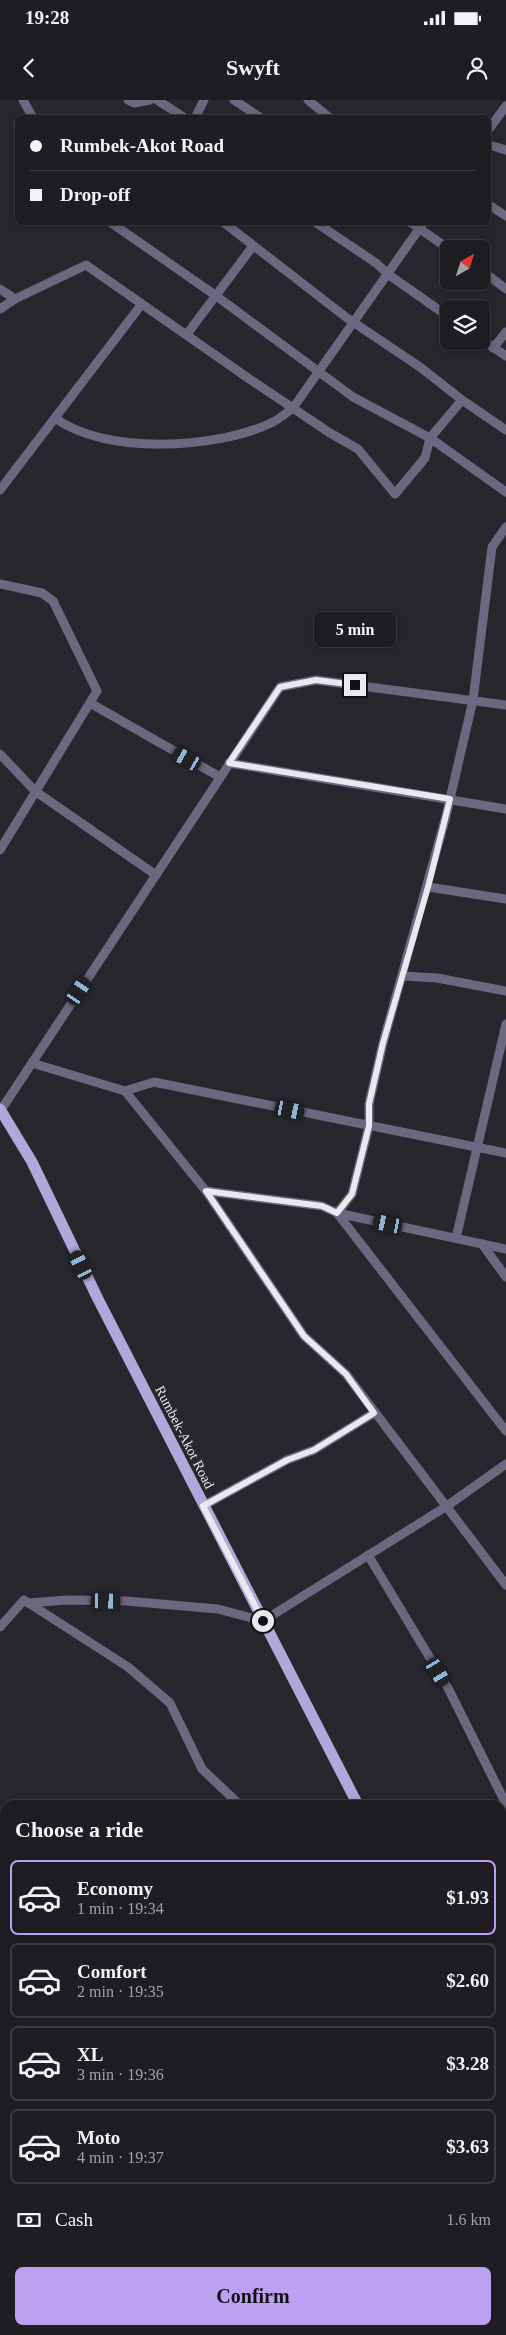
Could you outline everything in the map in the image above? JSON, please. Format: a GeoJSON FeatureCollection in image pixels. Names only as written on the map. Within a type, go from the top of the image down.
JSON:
{"type":"FeatureCollection","features":[{"type":"Feature","properties":{"kind":"main road","name":"Rumbek-Akot Road"},"geometry":{"type":"LineString","coordinates":[[0,1109],[32,1162],[98,1299],[355,1800]]}},
{"type":"Feature","properties":{"kind":"street"},"geometry":{"type":"LineString","coordinates":[[23,100],[32,115]]}},
{"type":"Feature","properties":{"kind":"street"},"geometry":{"type":"LineString","coordinates":[[128,100],[134,104],[150,100]]}},
{"type":"Feature","properties":{"kind":"street"},"geometry":{"type":"LineString","coordinates":[[157,100],[180,115]]}},
{"type":"Feature","properties":{"kind":"street"},"geometry":{"type":"LineString","coordinates":[[197,115],[204,100]]}},
{"type":"Feature","properties":{"kind":"street"},"geometry":{"type":"LineString","coordinates":[[234,100],[256,115]]}},
{"type":"Feature","properties":{"kind":"street"},"geometry":{"type":"LineString","coordinates":[[308,100],[326,115]]}},
{"type":"Feature","properties":{"kind":"street"},"geometry":{"type":"LineString","coordinates":[[491,126],[506,106]]}},
{"type":"Feature","properties":{"kind":"street"},"geometry":{"type":"LineString","coordinates":[[491,146],[506,150]]}},
{"type":"Feature","properties":{"kind":"street"},"geometry":{"type":"LineString","coordinates":[[491,205],[506,216]]}},
{"type":"Feature","properties":{"kind":"street"},"geometry":{"type":"LineString","coordinates":[[114,225],[216,295],[228,307],[320,371],[353,397],[430,438],[506,492]]}},
{"type":"Feature","properties":{"kind":"street"},"geometry":{"type":"LineString","coordinates":[[227,225],[353,322],[420,367],[462,400],[506,430]]}},
{"type":"Feature","properties":{"kind":"street"},"geometry":{"type":"LineString","coordinates":[[319,225],[376,263],[389,275],[440,311]]}},
{"type":"Feature","properties":{"kind":"street"},"geometry":{"type":"LineString","coordinates":[[56,418],[74,429],[109,440],[174,445],[234,434],[271,423],[293,408],[353,322],[389,275],[421,226],[440,242]]}},
{"type":"Feature","properties":{"kind":"street"},"geometry":{"type":"LineString","coordinates":[[187,334],[252,246]]}},
{"type":"Feature","properties":{"kind":"street"},"geometry":{"type":"LineString","coordinates":[[0,309],[15,299],[86,265],[141,305],[187,334],[293,408],[358,449],[396,494],[424,458],[430,438],[462,400]]}},
{"type":"Feature","properties":{"kind":"street"},"geometry":{"type":"LineString","coordinates":[[490,277],[506,289]]}},
{"type":"Feature","properties":{"kind":"street"},"geometry":{"type":"LineString","coordinates":[[0,289],[15,299]]}},
{"type":"Feature","properties":{"kind":"street"},"geometry":{"type":"LineString","coordinates":[[0,490],[141,305]]}},
{"type":"Feature","properties":{"kind":"street"},"geometry":{"type":"LineString","coordinates":[[493,348],[506,332]]}},
{"type":"Feature","properties":{"kind":"street"},"geometry":{"type":"LineString","coordinates":[[490,346],[506,356]]}},
{"type":"Feature","properties":{"kind":"street"},"geometry":{"type":"LineString","coordinates":[[337,1213],[352,1194],[369,1126],[369,1104],[383,1043],[428,887],[450,799],[473,700],[492,547],[506,527]]}},
{"type":"Feature","properties":{"kind":"street"},"geometry":{"type":"LineString","coordinates":[[0,584],[42,593],[53,601],[97,691],[0,850]]}},
{"type":"Feature","properties":{"kind":"street"},"geometry":{"type":"LineString","coordinates":[[0,1109],[280,687],[316,680],[506,704]]}},
{"type":"Feature","properties":{"kind":"street"},"geometry":{"type":"LineString","coordinates":[[90,703],[220,777]]}},
{"type":"Feature","properties":{"kind":"street"},"geometry":{"type":"LineString","coordinates":[[0,754],[35,792],[156,875]]}},
{"type":"Feature","properties":{"kind":"street"},"geometry":{"type":"LineString","coordinates":[[229,763],[506,809]]}},
{"type":"Feature","properties":{"kind":"street"},"geometry":{"type":"LineString","coordinates":[[428,887],[506,899]]}},
{"type":"Feature","properties":{"kind":"street"},"geometry":{"type":"LineString","coordinates":[[403,976],[437,978],[506,991]]}},
{"type":"Feature","properties":{"kind":"street"},"geometry":{"type":"LineString","coordinates":[[456,1238],[506,1024]]}},
{"type":"Feature","properties":{"kind":"street"},"geometry":{"type":"LineString","coordinates":[[32,1063],[124,1091],[154,1082],[506,1153]]}},
{"type":"Feature","properties":{"kind":"street"},"geometry":{"type":"LineString","coordinates":[[124,1091],[206,1191],[304,1336],[346,1374],[506,1585]]}},
{"type":"Feature","properties":{"kind":"street"},"geometry":{"type":"LineString","coordinates":[[206,1191],[322,1206],[337,1213],[506,1249]]}},
{"type":"Feature","properties":{"kind":"street"},"geometry":{"type":"LineString","coordinates":[[337,1213],[506,1431]]}},
{"type":"Feature","properties":{"kind":"street"},"geometry":{"type":"LineString","coordinates":[[482,1244],[506,1277]]}},
{"type":"Feature","properties":{"kind":"street"},"geometry":{"type":"LineString","coordinates":[[203,1506],[287,1460],[314,1450],[374,1413]]}},
{"type":"Feature","properties":{"kind":"street"},"geometry":{"type":"LineString","coordinates":[[28,1603],[66,1600],[126,1601],[218,1609],[263,1621],[447,1506],[506,1464]]}},
{"type":"Feature","properties":{"kind":"street"},"geometry":{"type":"LineString","coordinates":[[368,1555],[448,1688],[504,1800]]}},
{"type":"Feature","properties":{"kind":"street"},"geometry":{"type":"LineString","coordinates":[[0,1627],[24,1600],[128,1667],[170,1703],[202,1769],[235,1800]]}},
{"type":"Feature","properties":{"kind":"route"},"geometry":{"type":"LineString","coordinates":[[263,1621],[203,1506],[287,1460],[314,1450],[374,1413],[346,1374],[304,1336],[206,1191],[322,1206],[337,1213],[352,1194],[369,1126],[369,1104],[383,1043],[428,887],[450,799],[229,763],[280,687],[316,680],[355,685]]}}]}
